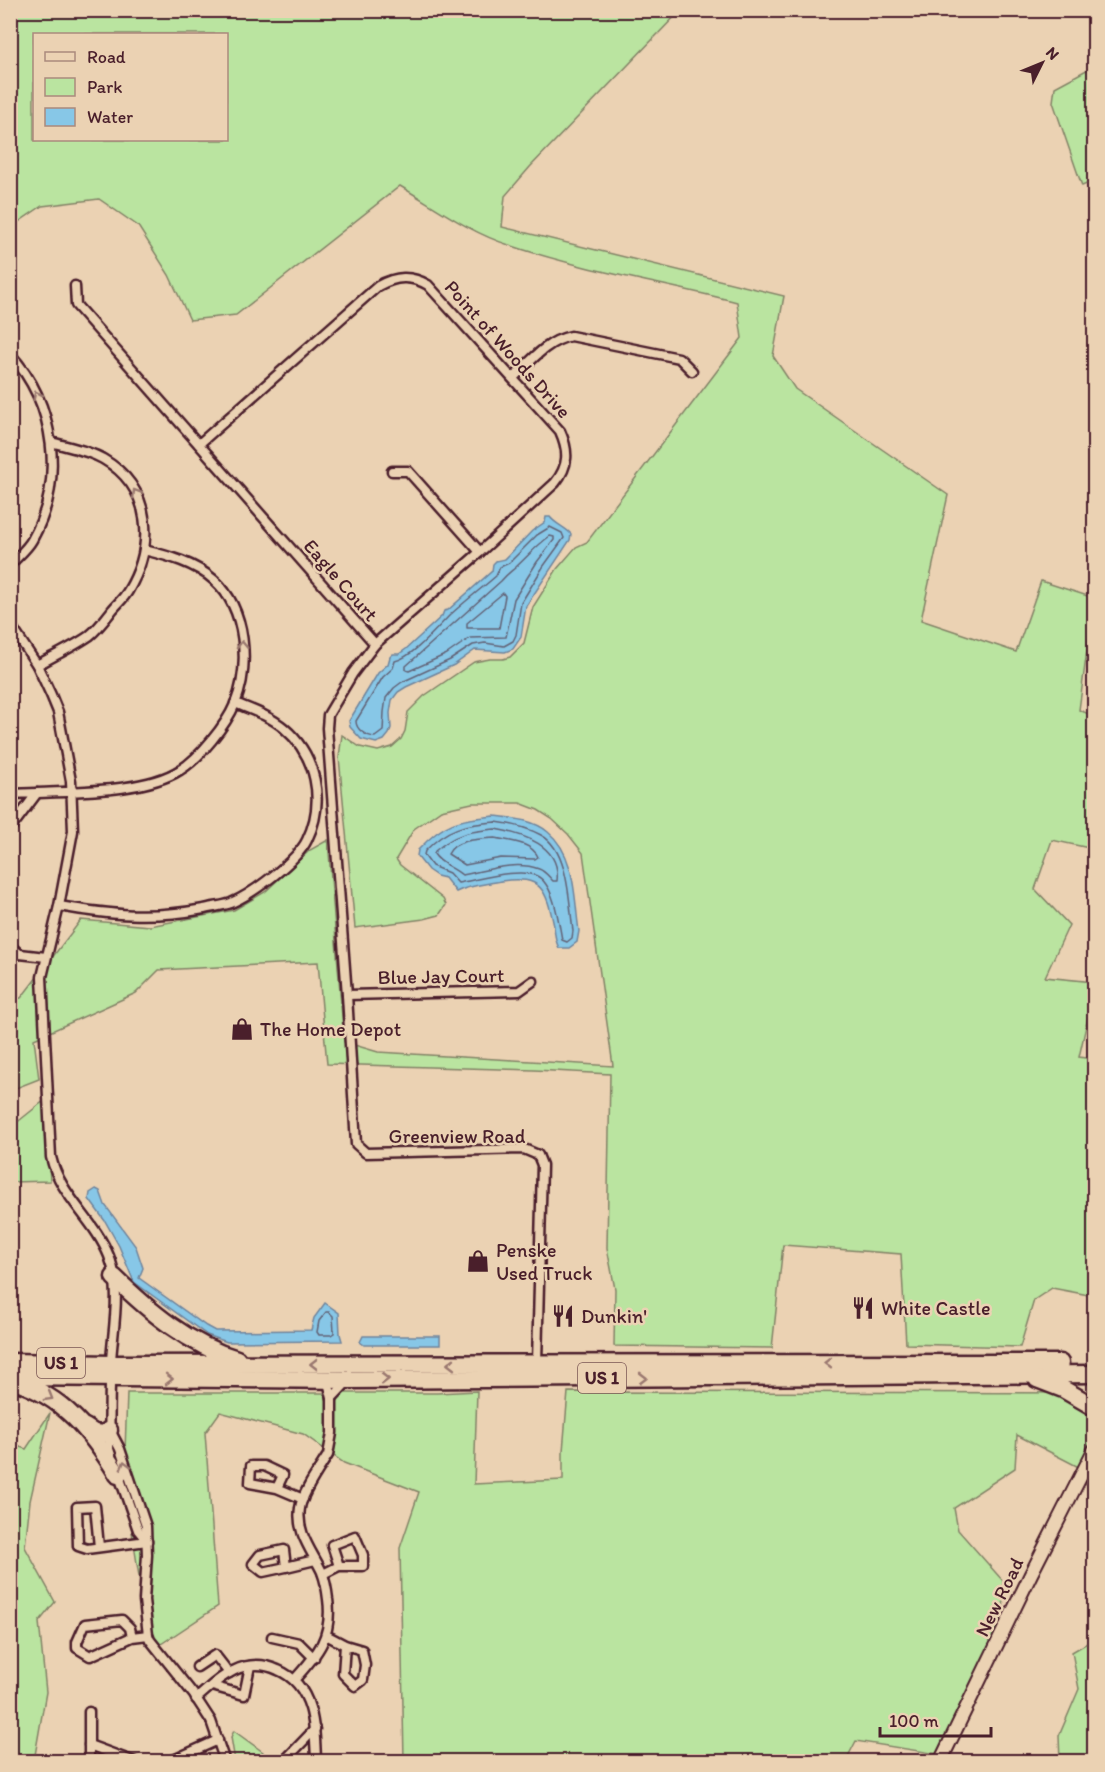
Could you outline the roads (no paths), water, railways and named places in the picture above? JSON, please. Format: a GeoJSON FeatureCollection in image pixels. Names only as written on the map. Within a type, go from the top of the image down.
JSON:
{"type":"FeatureCollection","features":[{"type":"Feature","properties":{"kind":"highway"},"geometry":{"type":"LineString","coordinates":[[114,1284],[196,1343],[219,1354],[252,1364]]}},
{"type":"Feature","properties":{"kind":"highway","name":"US 1"},"geometry":{"type":"LineString","coordinates":[[10,1362],[110,1372],[323,1380],[1095,1374]]}},
{"type":"Feature","properties":{"kind":"highway","name":"US 1"},"geometry":{"type":"LineString","coordinates":[[10,1379],[252,1364],[1095,1363]]}},
{"type":"Feature","properties":{"kind":"highway"},"geometry":{"type":"LineString","coordinates":[[1012,1375],[1039,1380],[1063,1389],[1095,1407]]}},
{"type":"Feature","properties":{"kind":"highway"},"geometry":{"type":"LineString","coordinates":[[10,1379],[52,1398],[82,1425],[99,1445],[118,1475]]}},
{"type":"Feature","properties":{"kind":"highway"},"geometry":{"type":"LineString","coordinates":[[82,1425],[94,1433],[104,1434],[109,1430]]}},
{"type":"Feature","properties":{"kind":"street","name":"Point of Woods Drive"},"geometry":{"type":"LineString","coordinates":[[199,444],[378,286],[388,280],[408,277],[428,285],[561,431],[568,453],[562,474],[555,483],[375,644]]}},
{"type":"Feature","properties":{"kind":"street","name":"Eagle Court"},"geometry":{"type":"LineString","coordinates":[[75,286],[76,305],[375,644],[353,673],[328,715],[327,721],[347,995]]}},
{"type":"Feature","properties":{"kind":"street"},"geometry":{"type":"LineString","coordinates":[[513,378],[549,344],[571,336],[679,358],[692,371]]}},
{"type":"Feature","properties":{"kind":"street"},"geometry":{"type":"LineString","coordinates":[[10,354],[41,401],[51,442],[52,468],[47,502],[32,541],[10,565]]}},
{"type":"Feature","properties":{"kind":"street"},"geometry":{"type":"LineString","coordinates":[[37,665],[89,635],[105,620],[128,591],[144,550],[143,507],[138,494],[122,474],[104,459],[51,442]]}},
{"type":"Feature","properties":{"kind":"street"},"geometry":{"type":"LineString","coordinates":[[393,471],[408,471],[480,552]]}},
{"type":"Feature","properties":{"kind":"street"},"geometry":{"type":"LineString","coordinates":[[10,794],[137,786],[181,770],[212,741],[235,703],[243,667],[241,630],[232,603],[216,582],[199,568],[144,550]]}},
{"type":"Feature","properties":{"kind":"street"},"geometry":{"type":"LineString","coordinates":[[10,624],[37,665],[58,712],[71,781],[73,831],[59,906],[42,977],[51,1157],[55,1173],[64,1190],[102,1242],[109,1256],[114,1284],[109,1449],[138,1530],[147,1541]]}},
{"type":"Feature","properties":{"kind":"street"},"geometry":{"type":"LineString","coordinates":[[59,906],[107,914],[146,916],[208,908],[230,903],[280,871],[294,857],[307,840],[317,804],[313,771],[298,742],[283,728],[268,717],[235,703]]}},
{"type":"Feature","properties":{"kind":"street"},"geometry":{"type":"LineString","coordinates":[[10,829],[38,792]]}},
{"type":"Feature","properties":{"kind":"street"},"geometry":{"type":"LineString","coordinates":[[10,946],[20,954]]}},
{"type":"Feature","properties":{"kind":"street"},"geometry":{"type":"LineString","coordinates":[[10,956],[20,954],[46,957]]}},
{"type":"Feature","properties":{"kind":"street","name":"Blue Jay Court"},"geometry":{"type":"LineString","coordinates":[[347,995],[519,991],[533,981]]}},
{"type":"Feature","properties":{"kind":"street","name":"Greenview Road"},"geometry":{"type":"LineString","coordinates":[[347,995],[354,1138],[360,1149],[366,1153],[524,1149],[538,1155],[541,1160],[537,1363]]}},
{"type":"Feature","properties":{"kind":"street"},"geometry":{"type":"LineString","coordinates":[[294,1680],[324,1643],[329,1620],[329,1606],[323,1574],[303,1536],[300,1507],[328,1455],[330,1445],[332,1398],[329,1386],[323,1380]]}},
{"type":"Feature","properties":{"kind":"street"},"geometry":{"type":"LineString","coordinates":[[332,1398],[350,1380]]}},
{"type":"Feature","properties":{"kind":"street"},"geometry":{"type":"LineString","coordinates":[[109,1430],[120,1449],[146,1526],[144,1600],[148,1635],[211,1721],[225,1761]]}},
{"type":"Feature","properties":{"kind":"street","name":"New Road"},"geometry":{"type":"LineString","coordinates":[[940,1761],[1031,1574],[1095,1450]]}},
{"type":"Feature","properties":{"kind":"street"},"geometry":{"type":"LineString","coordinates":[[277,1488],[303,1499]]}},
{"type":"Feature","properties":{"kind":"street"},"geometry":{"type":"LineString","coordinates":[[99,1547],[94,1506],[77,1507],[78,1546],[87,1549],[147,1541]]}},
{"type":"Feature","properties":{"kind":"street"},"geometry":{"type":"LineString","coordinates":[[286,1568],[315,1560]]}},
{"type":"Feature","properties":{"kind":"street"},"geometry":{"type":"LineString","coordinates":[[323,1574],[339,1566]]}},
{"type":"Feature","properties":{"kind":"street"},"geometry":{"type":"LineString","coordinates":[[132,1637],[130,1628],[122,1620],[85,1624],[77,1642],[77,1648],[90,1656],[132,1637],[148,1635]]}},
{"type":"Feature","properties":{"kind":"street"},"geometry":{"type":"LineString","coordinates":[[326,1635],[345,1645],[362,1650],[363,1680],[355,1686],[343,1674],[345,1645]]}},
{"type":"Feature","properties":{"kind":"street"},"geometry":{"type":"LineString","coordinates":[[272,1637],[299,1643],[314,1658]]}},
{"type":"Feature","properties":{"kind":"street"},"geometry":{"type":"LineString","coordinates":[[197,1667],[215,1655],[229,1673]]}},
{"type":"Feature","properties":{"kind":"street"},"geometry":{"type":"LineString","coordinates":[[196,1699],[229,1673],[250,1666],[273,1668],[294,1680],[307,1697],[315,1729],[316,1761]]}},
{"type":"Feature","properties":{"kind":"street"},"geometry":{"type":"LineString","coordinates":[[212,1686],[244,1695],[250,1666]]}},
{"type":"Feature","properties":{"kind":"street"},"geometry":{"type":"LineString","coordinates":[[89,1712],[89,1761]]}},
{"type":"Feature","properties":{"kind":"street"},"geometry":{"type":"LineString","coordinates":[[292,1761],[288,1757],[315,1729]]}},
{"type":"Feature","properties":{"kind":"street"},"geometry":{"type":"LineString","coordinates":[[169,1761],[218,1740]]}},
{"type":"Feature","properties":{"kind":"street"},"geometry":{"type":"LineString","coordinates":[[89,1745],[135,1761]]}},
{"type":"Feature","properties":{"kind":"water"},"geometry":{"type":"Polygon","coordinates":[[[546,517],[550,517],[569,532],[570,540],[526,606],[521,637],[513,649],[505,652],[475,650],[454,665],[406,687],[392,700],[391,728],[384,740],[376,743],[361,739],[350,727],[349,721],[378,673],[388,664],[390,657],[406,649],[442,616],[444,611],[492,571],[496,561],[505,559],[532,531],[545,522],[546,517]]]}},
{"type":"Feature","properties":{"kind":"water"},"geometry":{"type":"Polygon","coordinates":[[[495,816],[523,820],[542,828],[557,842],[564,853],[572,878],[579,931],[577,942],[569,948],[559,948],[545,894],[534,883],[525,880],[501,881],[472,886],[456,892],[445,878],[428,870],[417,856],[418,850],[444,828],[461,821],[495,816]]]}},
{"type":"Feature","properties":{"kind":"water"},"geometry":{"type":"Polygon","coordinates":[[[96,1189],[100,1191],[105,1205],[136,1247],[143,1268],[139,1278],[206,1326],[215,1331],[311,1330],[314,1318],[325,1303],[339,1313],[342,1341],[227,1342],[207,1335],[134,1282],[119,1246],[89,1199],[90,1193],[96,1189]]]}},
{"type":"Feature","properties":{"kind":"water"},"geometry":{"type":"Polygon","coordinates":[[[363,1336],[440,1336],[440,1345],[364,1345],[360,1342],[363,1336]]]}},
{"type":"Feature","properties":{"kind":"place","name":"The Home Depot"},"geometry":{"type":"Point","coordinates":[242,1029]}},
{"type":"Feature","properties":{"kind":"place","name":"Penske Used Truck"},"geometry":{"type":"Point","coordinates":[478,1261]}},
{"type":"Feature","properties":{"kind":"place","name":"White Castle"},"geometry":{"type":"Point","coordinates":[863,1308]}},
{"type":"Feature","properties":{"kind":"place","name":"Dunkin'"},"geometry":{"type":"Point","coordinates":[563,1316]}}]}
